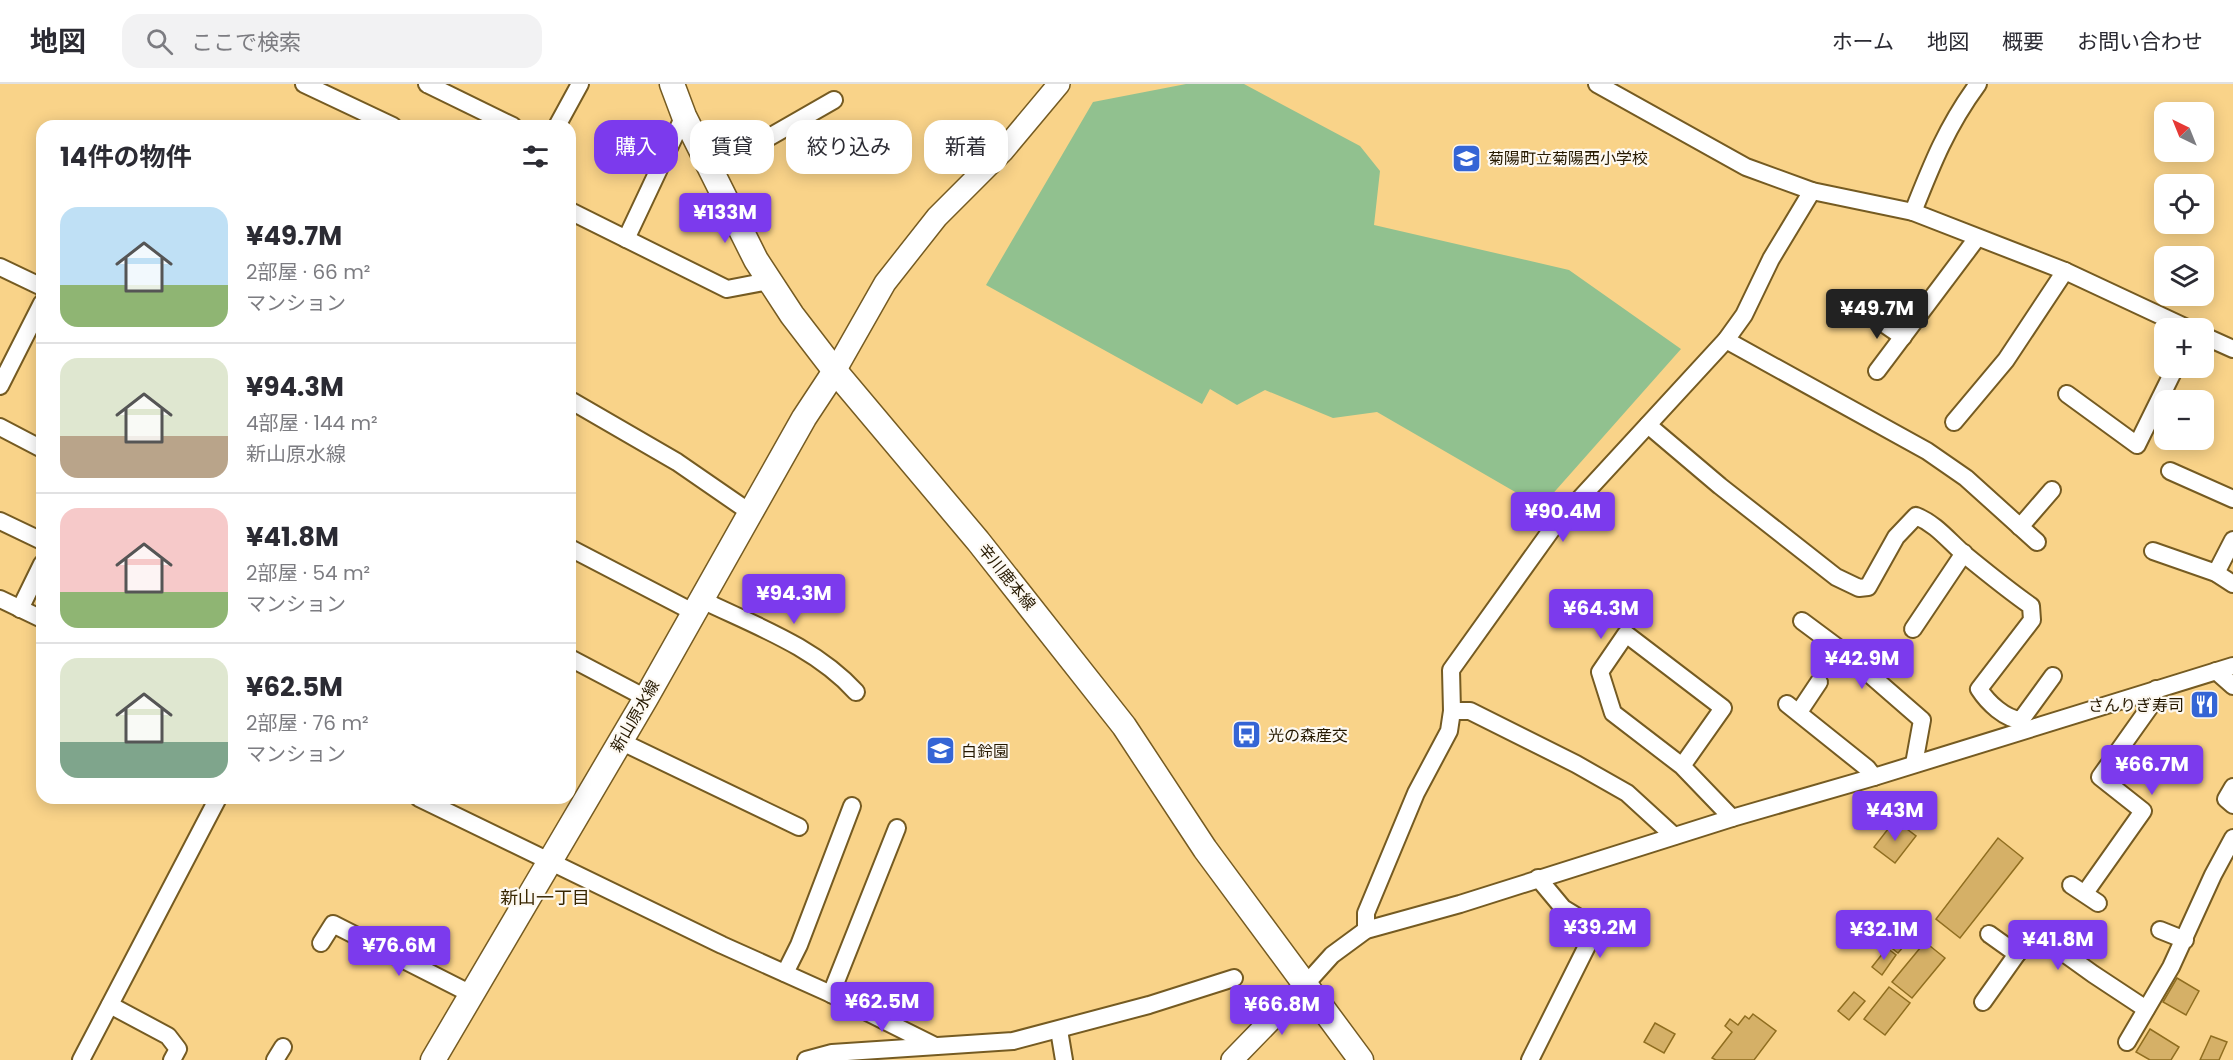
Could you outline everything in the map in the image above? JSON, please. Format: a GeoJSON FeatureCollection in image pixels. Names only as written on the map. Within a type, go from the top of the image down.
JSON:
{"type":"FeatureCollection","features":[{"type":"Feature","properties":{"kind":"main road","name":"辛川鹿本線"},"geometry":{"type":"LineString","coordinates":[[672,84],[690,128]]}},
{"type":"Feature","properties":{"kind":"main road","name":"辛川鹿本線"},"geometry":{"type":"LineString","coordinates":[[714,174],[756,260],[769,281],[835,371],[978,542],[1124,726],[1205,849],[1361,1060]]}},
{"type":"Feature","properties":{"kind":"main road","name":"新山原水線"},"geometry":{"type":"LineString","coordinates":[[433,1060],[550,863],[804,418],[835,371]]}},
{"type":"Feature","properties":{"kind":"street"},"geometry":{"type":"LineString","coordinates":[[304,84],[380,120]]}},
{"type":"Feature","properties":{"kind":"street"},"geometry":{"type":"LineString","coordinates":[[427,84],[501,120]]}},
{"type":"Feature","properties":{"kind":"street"},"geometry":{"type":"LineString","coordinates":[[835,371],[885,283],[937,217],[1003,152],[1059,84]]}},
{"type":"Feature","properties":{"kind":"street"},"geometry":{"type":"LineString","coordinates":[[1597,84],[1746,166],[1812,191],[1913,212],[2065,271],[2166,318]]}},
{"type":"Feature","properties":{"kind":"street"},"geometry":{"type":"LineString","coordinates":[[1913,212],[1937,149],[1978,84]]}},
{"type":"Feature","properties":{"kind":"street"},"geometry":{"type":"LineString","coordinates":[[559,120],[573,86]]}},
{"type":"Feature","properties":{"kind":"street"},"geometry":{"type":"LineString","coordinates":[[774,134],[834,100]]}},
{"type":"Feature","properties":{"kind":"street"},"geometry":{"type":"LineString","coordinates":[[626,239],[684,116]]}},
{"type":"Feature","properties":{"kind":"street"},"geometry":{"type":"LineString","coordinates":[[1366,930],[1366,913],[1416,793],[1449,731],[1452,711],[1450,670],[1552,529],[1726,340],[1744,315],[1771,259],[1812,191]]}},
{"type":"Feature","properties":{"kind":"street"},"geometry":{"type":"LineString","coordinates":[[576,214],[727,289],[769,281]]}},
{"type":"Feature","properties":{"kind":"street"},"geometry":{"type":"LineString","coordinates":[[1877,371],[1977,238]]}},
{"type":"Feature","properties":{"kind":"street"},"geometry":{"type":"LineString","coordinates":[[0,267],[36,284]]}},
{"type":"Feature","properties":{"kind":"street"},"geometry":{"type":"LineString","coordinates":[[1954,422],[2006,360],[2065,271]]}},
{"type":"Feature","properties":{"kind":"street"},"geometry":{"type":"LineString","coordinates":[[0,386],[36,315]]}},
{"type":"Feature","properties":{"kind":"street"},"geometry":{"type":"LineString","coordinates":[[1871,315],[1903,337]]}},
{"type":"Feature","properties":{"kind":"street"},"geometry":{"type":"LineString","coordinates":[[1726,340],[1927,451],[1966,478],[2037,542]]}},
{"type":"Feature","properties":{"kind":"street"},"geometry":{"type":"LineString","coordinates":[[2214,340],[2233,349]]}},
{"type":"Feature","properties":{"kind":"street"},"geometry":{"type":"LineString","coordinates":[[2067,394],[2137,445],[2170,378]]}},
{"type":"Feature","properties":{"kind":"street"},"geometry":{"type":"LineString","coordinates":[[576,403],[677,462],[751,513]]}},
{"type":"Feature","properties":{"kind":"street"},"geometry":{"type":"LineString","coordinates":[[1648,424],[1720,486],[1836,577],[1859,588],[1868,587],[1896,537],[1916,516],[1931,522],[2006,589],[2031,606],[2032,620],[1979,689],[1986,700],[2012,719],[2021,720],[2053,676]]}},
{"type":"Feature","properties":{"kind":"street"},"geometry":{"type":"LineString","coordinates":[[0,427],[36,446]]}},
{"type":"Feature","properties":{"kind":"street"},"geometry":{"type":"LineString","coordinates":[[2170,471],[2233,499]]}},
{"type":"Feature","properties":{"kind":"street"},"geometry":{"type":"LineString","coordinates":[[2020,527],[2052,490]]}},
{"type":"Feature","properties":{"kind":"street"},"geometry":{"type":"LineString","coordinates":[[0,520],[36,538]]}},
{"type":"Feature","properties":{"kind":"street"},"geometry":{"type":"LineString","coordinates":[[2216,573],[2233,540]]}},
{"type":"Feature","properties":{"kind":"street"},"geometry":{"type":"LineString","coordinates":[[576,551],[698,606],[803,649],[841,675],[856,692]]}},
{"type":"Feature","properties":{"kind":"street"},"geometry":{"type":"LineString","coordinates":[[2153,551],[2216,573],[2233,584]]}},
{"type":"Feature","properties":{"kind":"street"},"geometry":{"type":"LineString","coordinates":[[1913,628],[1964,553]]}},
{"type":"Feature","properties":{"kind":"street"},"geometry":{"type":"LineString","coordinates":[[20,609],[36,576]]}},
{"type":"Feature","properties":{"kind":"street"},"geometry":{"type":"LineString","coordinates":[[0,599],[36,616]]}},
{"type":"Feature","properties":{"kind":"street"},"geometry":{"type":"LineString","coordinates":[[1802,621],[1845,653],[1922,720],[1914,764]]}},
{"type":"Feature","properties":{"kind":"street"},"geometry":{"type":"LineString","coordinates":[[1682,766],[1723,708],[1626,634],[1600,672],[1613,712],[1682,766],[1732,818]]}},
{"type":"Feature","properties":{"kind":"street"},"geometry":{"type":"LineString","coordinates":[[576,661],[645,698]]}},
{"type":"Feature","properties":{"kind":"street"},"geometry":{"type":"LineString","coordinates":[[1232,1060],[1332,955],[1366,930],[1460,904],[1732,818],[1874,777],[2233,666]]}},
{"type":"Feature","properties":{"kind":"street"},"geometry":{"type":"LineString","coordinates":[[2216,671],[2233,686]]}},
{"type":"Feature","properties":{"kind":"street"},"geometry":{"type":"LineString","coordinates":[[1819,682],[1793,708],[1867,768],[1874,777]]}},
{"type":"Feature","properties":{"kind":"street"},"geometry":{"type":"LineString","coordinates":[[2085,894],[2143,811],[2100,777],[2149,708],[2156,689]]}},
{"type":"Feature","properties":{"kind":"street"},"geometry":{"type":"LineString","coordinates":[[1452,711],[1470,711],[1576,764],[1627,793],[1674,836]]}},
{"type":"Feature","properties":{"kind":"street"},"geometry":{"type":"LineString","coordinates":[[620,741],[799,827]]}},
{"type":"Feature","properties":{"kind":"street"},"geometry":{"type":"LineString","coordinates":[[2233,787],[2226,800],[2233,805]]}},
{"type":"Feature","properties":{"kind":"street"},"geometry":{"type":"LineString","coordinates":[[81,1060],[215,804]]}},
{"type":"Feature","properties":{"kind":"street"},"geometry":{"type":"LineString","coordinates":[[431,804],[722,945],[831,994],[934,1046]]}},
{"type":"Feature","properties":{"kind":"street"},"geometry":{"type":"LineString","coordinates":[[785,973],[799,945],[852,806]]}},
{"type":"Feature","properties":{"kind":"street"},"geometry":{"type":"LineString","coordinates":[[831,994],[897,828]]}},
{"type":"Feature","properties":{"kind":"street"},"geometry":{"type":"LineString","coordinates":[[2127,1042],[2185,940],[2213,876],[2233,838]]}},
{"type":"Feature","properties":{"kind":"street"},"geometry":{"type":"LineString","coordinates":[[1530,1060],[1596,928],[1563,908],[1539,878]]}},
{"type":"Feature","properties":{"kind":"street"},"geometry":{"type":"LineString","coordinates":[[321,943],[333,924],[473,995]]}},
{"type":"Feature","properties":{"kind":"street"},"geometry":{"type":"LineString","coordinates":[[2160,930],[2185,940]]}},
{"type":"Feature","properties":{"kind":"street"},"geometry":{"type":"LineString","coordinates":[[1983,1002],[2017,954],[2036,933],[2092,974],[2146,1009]]}},
{"type":"Feature","properties":{"kind":"street"},"geometry":{"type":"LineString","coordinates":[[1989,934],[2017,954]]}},
{"type":"Feature","properties":{"kind":"street"},"geometry":{"type":"LineString","coordinates":[[807,1060],[832,1053],[1013,1041],[1149,1005],[1234,978]]}},
{"type":"Feature","properties":{"kind":"street"},"geometry":{"type":"LineString","coordinates":[[110,1005],[168,1036],[178,1049],[172,1060]]}},
{"type":"Feature","properties":{"kind":"street"},"geometry":{"type":"LineString","coordinates":[[1059,1030],[1064,1060]]}},
{"type":"Feature","properties":{"kind":"street"},"geometry":{"type":"LineString","coordinates":[[947,1060],[960,1046]]}},
{"type":"Feature","properties":{"kind":"green space"},"geometry":{"type":"Polygon","coordinates":[[[1186,84],[1244,84],[1360,146],[1380,171],[1374,225],[1569,270],[1681,349],[1541,507],[1377,412],[1333,418],[1265,390],[1237,405],[1210,389],[1202,404],[986,285],[1093,102],[1186,84]]]}},
{"type":"Feature","properties":{"kind":"building"},"geometry":{"type":"Polygon","coordinates":[[[1895,820],[1916,836],[1895,863],[1874,847],[1895,820]]]}},
{"type":"Feature","properties":{"kind":"building"},"geometry":{"type":"Polygon","coordinates":[[[1998,838],[2023,858],[1960,938],[1936,919],[1998,838]]]}},
{"type":"Feature","properties":{"kind":"building"},"geometry":{"type":"Polygon","coordinates":[[[1901,922],[1915,933],[1898,953],[1884,942],[1901,922]]]}},
{"type":"Feature","properties":{"kind":"building"},"geometry":{"type":"Polygon","coordinates":[[[1925,942],[1945,958],[1912,998],[1892,982],[1925,942]]]}},
{"type":"Feature","properties":{"kind":"building"},"geometry":{"type":"Polygon","coordinates":[[[1887,948],[1896,955],[1882,975],[1872,967],[1887,948]]]}},
{"type":"Feature","properties":{"kind":"building"},"geometry":{"type":"Polygon","coordinates":[[[2177,978],[2199,991],[2186,1015],[2163,1002],[2177,978]]]}},
{"type":"Feature","properties":{"kind":"building"},"geometry":{"type":"Polygon","coordinates":[[[1889,987],[1910,1003],[1885,1035],[1864,1019],[1889,987]]]}},
{"type":"Feature","properties":{"kind":"building"},"geometry":{"type":"Polygon","coordinates":[[[1854,992],[1865,1001],[1849,1020],[1838,1011],[1854,992]]]}},
{"type":"Feature","properties":{"kind":"building"},"geometry":{"type":"Polygon","coordinates":[[[1753,1014],[1776,1031],[1754,1060],[1716,1060],[1712,1058],[1732,1032],[1725,1026],[1730,1019],[1738,1025],[1745,1016],[1749,1019],[1753,1014]]]}},
{"type":"Feature","properties":{"kind":"building"},"geometry":{"type":"Polygon","coordinates":[[[1655,1023],[1675,1034],[1664,1053],[1644,1042],[1655,1023]]]}},
{"type":"Feature","properties":{"kind":"building"},"geometry":{"type":"Polygon","coordinates":[[[2150,1029],[2179,1047],[2171,1060],[2150,1060],[2136,1052],[2150,1029]]]}},
{"type":"Feature","properties":{"kind":"building"},"geometry":{"type":"Polygon","coordinates":[[[2211,1036],[2227,1042],[2219,1060],[2200,1060],[2211,1036]]]}},
{"type":"Feature","properties":{"kind":"place","name":"菊陽町立菊陽西小学校"},"geometry":{"type":"Point","coordinates":[1467,158]}},
{"type":"Feature","properties":{"kind":"place","name":"さんりぎ寿司"},"geometry":{"type":"Point","coordinates":[2205,705]}},
{"type":"Feature","properties":{"kind":"place","name":"光の森産交"},"geometry":{"type":"Point","coordinates":[1247,735]}},
{"type":"Feature","properties":{"kind":"place","name":"白鈴園"},"geometry":{"type":"Point","coordinates":[940,751]}},
{"type":"Feature","properties":{"kind":"district","name":"新山一丁目"},"geometry":{"type":"Point","coordinates":[545,897]}}]}
